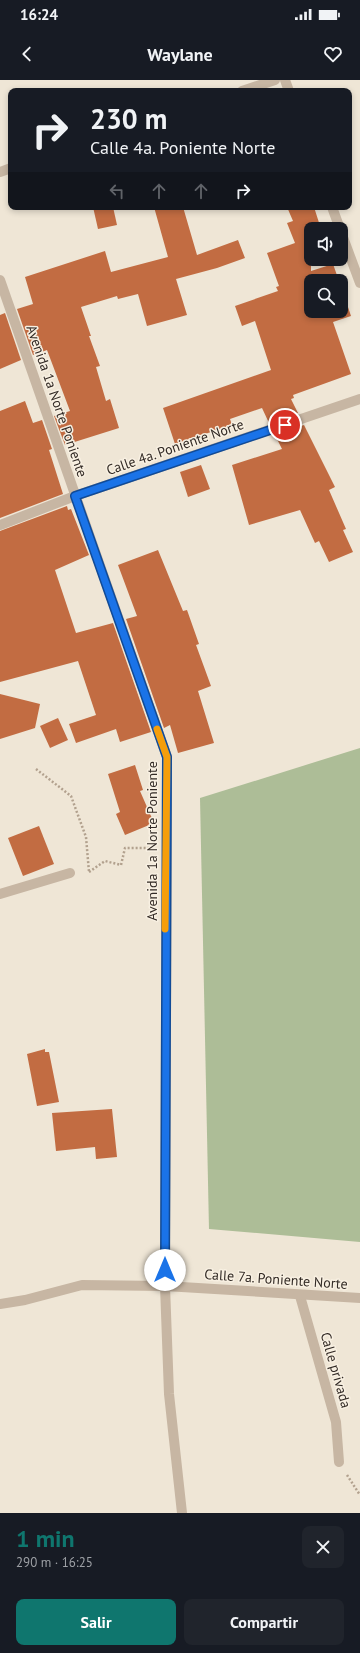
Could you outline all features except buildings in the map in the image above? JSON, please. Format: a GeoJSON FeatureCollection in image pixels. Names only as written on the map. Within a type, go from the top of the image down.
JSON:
{"type":"FeatureCollection","features":[{"type":"Feature","properties":{"kind":"street"},"geometry":{"type":"LineString","coordinates":[[251,88],[275,80]]}},
{"type":"Feature","properties":{"kind":"street"},"geometry":{"type":"LineString","coordinates":[[333,210],[337,222]]}},
{"type":"Feature","properties":{"kind":"street"},"geometry":{"type":"LineString","coordinates":[[348,251],[360,283]]}},
{"type":"Feature","properties":{"kind":"street","name":"Avenida 1a Norte Poniente"},"geometry":{"type":"LineString","coordinates":[[0,280],[167,757],[165,847],[165,1286],[169,1394],[182,1513]]}},
{"type":"Feature","properties":{"kind":"street","name":"Calle 4a. Poniente Norte"},"geometry":{"type":"LineString","coordinates":[[0,525],[75,496],[360,399]]}},
{"type":"Feature","properties":{"kind":"street"},"geometry":{"type":"LineString","coordinates":[[0,894],[70,873]]}},
{"type":"Feature","properties":{"kind":"street","name":"Calle 7a. Poniente Norte"},"geometry":{"type":"LineString","coordinates":[[0,1304],[25,1300],[82,1285],[165,1286],[300,1296],[360,1298]]}},
{"type":"Feature","properties":{"kind":"street","name":"Calle privada"},"geometry":{"type":"LineString","coordinates":[[300,1296],[336,1422],[339,1462]]}},
{"type":"Feature","properties":{"kind":"path"},"geometry":{"type":"LineString","coordinates":[[36,768],[71,796],[86,837],[89,872]]}},
{"type":"Feature","properties":{"kind":"path"},"geometry":{"type":"LineString","coordinates":[[70,873],[89,872],[105,861],[121,865],[125,848],[165,847]]}},
{"type":"Feature","properties":{"kind":"path"},"geometry":{"type":"LineString","coordinates":[[339,1462],[360,1494]]}},
{"type":"Feature","properties":{"kind":"green space"},"geometry":{"type":"Polygon","coordinates":[[[360,748],[360,1242],[209,1229],[200,798],[360,748]]]}},
{"type":"Feature","properties":{"kind":"slow traffic"},"geometry":{"type":"LineString","coordinates":[[157,729],[167,757],[165,929]]}},
{"type":"Feature","properties":{"kind":"route"},"geometry":{"type":"LineString","coordinates":[[165,1270],[165,847],[167,757],[75,496],[285,425]]}}]}
